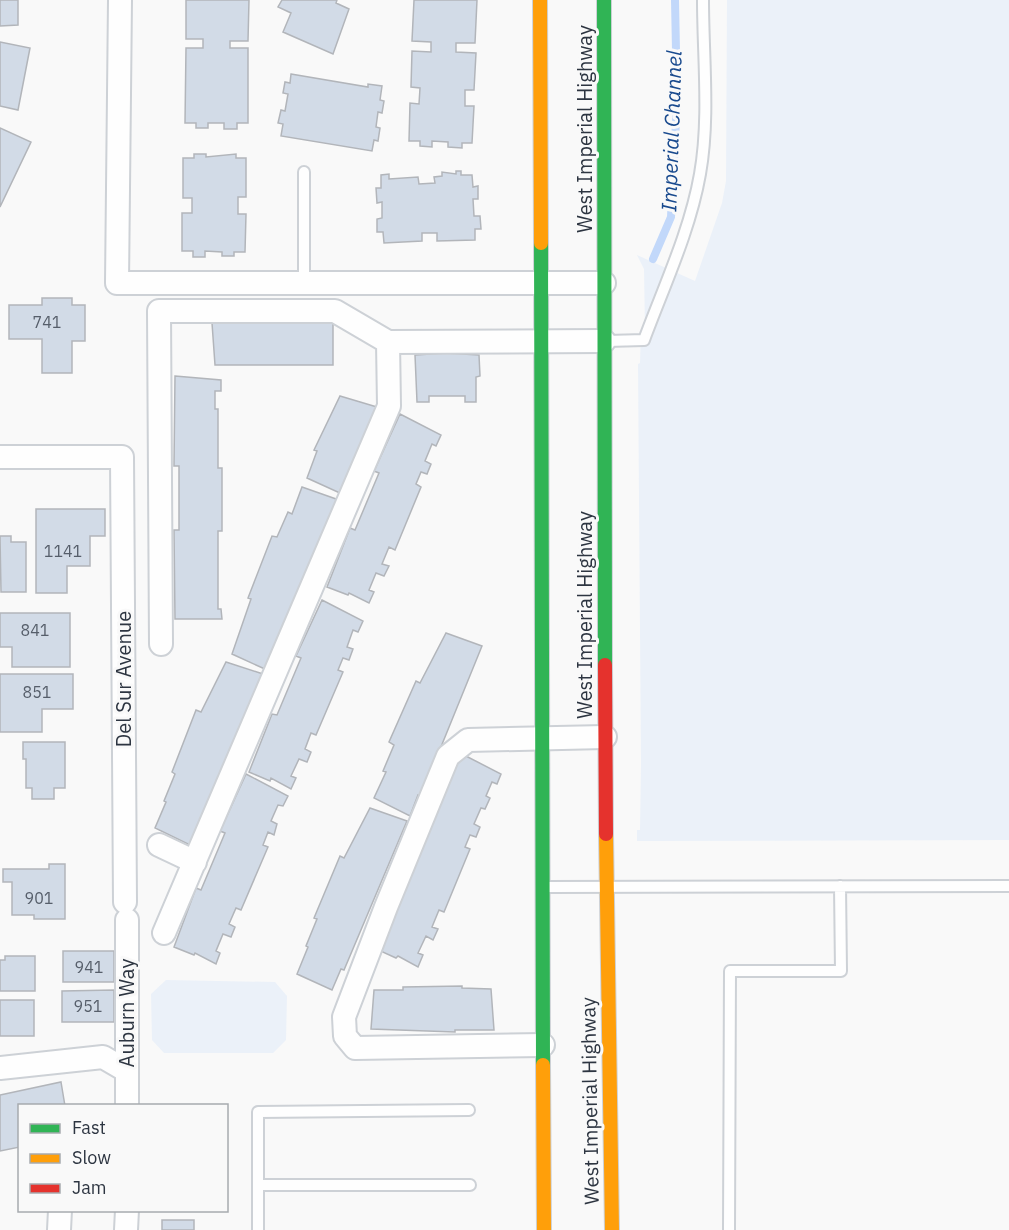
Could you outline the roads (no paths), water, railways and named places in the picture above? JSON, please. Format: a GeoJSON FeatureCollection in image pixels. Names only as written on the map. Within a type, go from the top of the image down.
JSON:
{"type":"FeatureCollection","features":[{"type":"Feature","properties":{"kind":"main road"},"geometry":{"type":"LineString","coordinates":[[540,0],[543,739],[541,887],[544,1230]]}},
{"type":"Feature","properties":{"kind":"main road","name":"West Imperial Highway"},"geometry":{"type":"LineString","coordinates":[[604,0],[605,737],[612,1230]]}},
{"type":"Feature","properties":{"kind":"street"},"geometry":{"type":"LineString","coordinates":[[120,0],[117,283],[604,283]]}},
{"type":"Feature","properties":{"kind":"street"},"geometry":{"type":"LineString","coordinates":[[161,644],[159,311],[335,311],[388,342],[604,341]]}},
{"type":"Feature","properties":{"kind":"street"},"geometry":{"type":"LineString","coordinates":[[164,933],[388,406],[388,342]]}},
{"type":"Feature","properties":{"kind":"street","name":"Del Sur Avenue"},"geometry":{"type":"LineString","coordinates":[[0,457],[122,457],[126,911]]}},
{"type":"Feature","properties":{"kind":"street"},"geometry":{"type":"LineString","coordinates":[[543,1045],[355,1048],[345,1036],[345,1017],[386,907],[448,756],[468,740],[605,737]]}},
{"type":"Feature","properties":{"kind":"street"},"geometry":{"type":"LineString","coordinates":[[159,845],[195,862]]}},
{"type":"Feature","properties":{"kind":"street","name":"Auburn Way"},"geometry":{"type":"LineString","coordinates":[[126,911],[127,1104]]}},
{"type":"Feature","properties":{"kind":"street"},"geometry":{"type":"LineString","coordinates":[[0,1068],[103,1057],[127,1071]]}},
{"type":"Feature","properties":{"kind":"street"},"geometry":{"type":"LineString","coordinates":[[59,1230],[60,1212]]}},
{"type":"Feature","properties":{"kind":"street"},"geometry":{"type":"LineString","coordinates":[[126,1230],[127,1212]]}},
{"type":"Feature","properties":{"kind":"lane"},"geometry":{"type":"LineString","coordinates":[[604,341],[644,340],[691,213],[700,173],[703,129],[703,0]]}},
{"type":"Feature","properties":{"kind":"lane"},"geometry":{"type":"LineString","coordinates":[[304,172],[304,283]]}},
{"type":"Feature","properties":{"kind":"lane"},"geometry":{"type":"LineString","coordinates":[[729,1230],[729,971],[841,971],[840,886]]}},
{"type":"Feature","properties":{"kind":"lane"},"geometry":{"type":"LineString","coordinates":[[541,887],[1009,886]]}},
{"type":"Feature","properties":{"kind":"lane"},"geometry":{"type":"LineString","coordinates":[[258,1230],[258,1112],[469,1110]]}},
{"type":"Feature","properties":{"kind":"lane"},"geometry":{"type":"LineString","coordinates":[[258,1185],[470,1185]]}},
{"type":"Feature","properties":{"kind":"waterway","name":"Imperial Channel"},"geometry":{"type":"LineString","coordinates":[[653,259],[671,217],[677,102],[675,0]]}}]}
